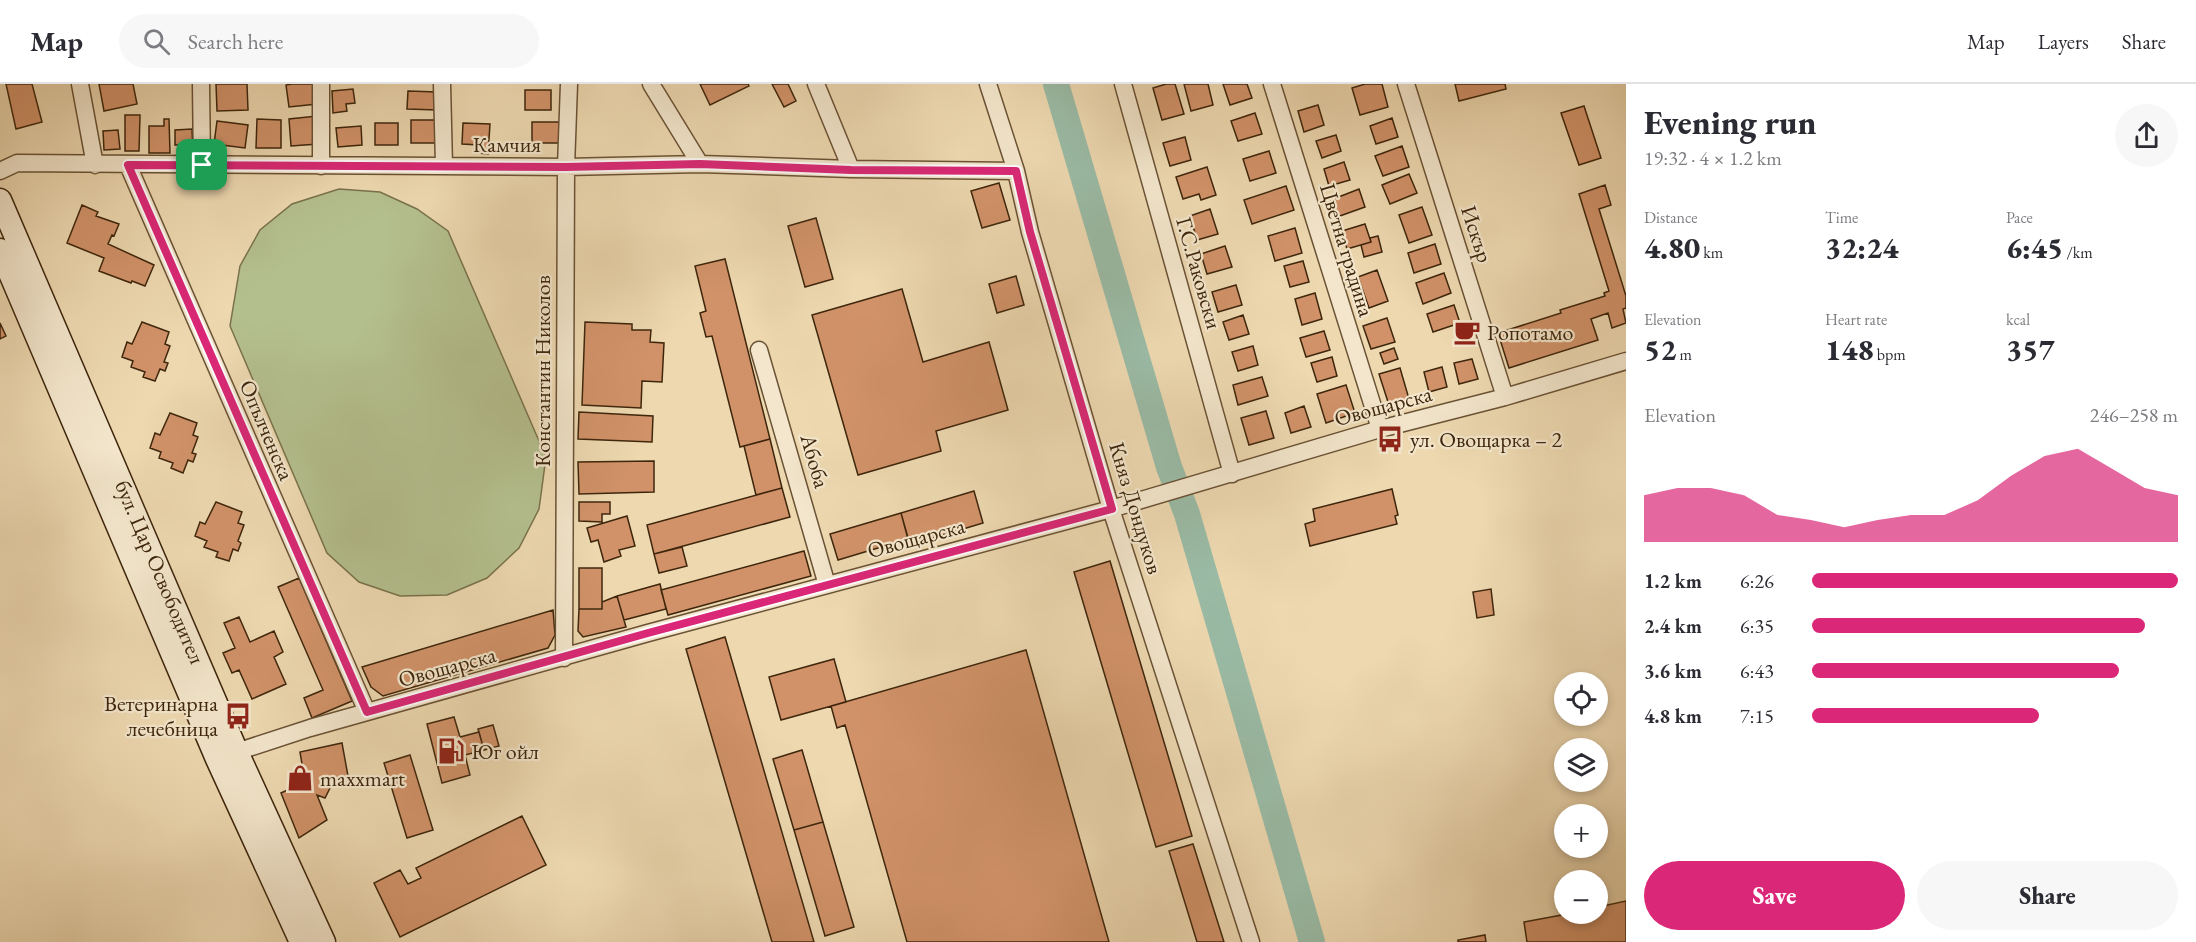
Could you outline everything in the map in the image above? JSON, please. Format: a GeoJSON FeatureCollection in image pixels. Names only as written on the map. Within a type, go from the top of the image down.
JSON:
{"type":"FeatureCollection","features":[{"type":"Feature","properties":{"kind":"main road","name":"бул. Цар Освободител"},"geometry":{"type":"LineString","coordinates":[[0,200],[301,942]]}},
{"type":"Feature","properties":{"kind":"main road","name":"бул. Цар Освободител"},"geometry":{"type":"LineString","coordinates":[[0,250],[227,755],[324,942]]}},
{"type":"Feature","properties":{"kind":"street"},"geometry":{"type":"LineString","coordinates":[[80,84],[95,165]]}},
{"type":"Feature","properties":{"kind":"street"},"geometry":{"type":"LineString","coordinates":[[201,84],[202,165]]}},
{"type":"Feature","properties":{"kind":"street"},"geometry":{"type":"LineString","coordinates":[[321,84],[321,166]]}},
{"type":"Feature","properties":{"kind":"street"},"geometry":{"type":"LineString","coordinates":[[442,84],[444,166]]}},
{"type":"Feature","properties":{"kind":"street","name":"Константин Николов"},"geometry":{"type":"LineString","coordinates":[[564,657],[566,167],[569,84]]}},
{"type":"Feature","properties":{"kind":"street"},"geometry":{"type":"LineString","coordinates":[[651,84],[700,164]]}},
{"type":"Feature","properties":{"kind":"street"},"geometry":{"type":"LineString","coordinates":[[816,84],[851,170]]}},
{"type":"Feature","properties":{"kind":"street","name":"Княз Дондуков"},"geometry":{"type":"LineString","coordinates":[[988,84],[1016,171],[1030,232],[1119,507],[1251,942]]}},
{"type":"Feature","properties":{"kind":"street","name":"Г.С.Раковски"},"geometry":{"type":"LineString","coordinates":[[1123,84],[1232,474]]}},
{"type":"Feature","properties":{"kind":"street","name":"Цветна градина"},"geometry":{"type":"LineString","coordinates":[[1272,84],[1380,429]]}},
{"type":"Feature","properties":{"kind":"street","name":"Искър"},"geometry":{"type":"LineString","coordinates":[[1406,84],[1505,397]]}},
{"type":"Feature","properties":{"kind":"street","name":"Камчия"},"geometry":{"type":"LineString","coordinates":[[0,171],[17,163],[566,167],[700,164],[851,170],[1016,171]]}},
{"type":"Feature","properties":{"kind":"street","name":"Опълченска"},"geometry":{"type":"LineString","coordinates":[[128,165],[367,712]]}},
{"type":"Feature","properties":{"kind":"street","name":"Абоба"},"geometry":{"type":"LineString","coordinates":[[759,350],[827,585]]}},
{"type":"Feature","properties":{"kind":"street","name":"Овощарска"},"geometry":{"type":"LineString","coordinates":[[227,755],[282,736],[367,712],[1119,507],[1380,429],[1505,397],[1626,361]]}},
{"type":"Feature","properties":{"kind":"green space"},"geometry":{"type":"Polygon","coordinates":[[[339,189],[380,192],[417,209],[448,231],[546,457],[539,509],[519,548],[487,578],[447,595],[400,596],[359,582],[327,553],[230,326],[240,266],[260,230],[292,204],[339,189]]]}},
{"type":"Feature","properties":{"kind":"building"},"geometry":{"type":"Polygon","coordinates":[[[6,84],[32,84],[42,122],[16,129],[6,84]]]}},
{"type":"Feature","properties":{"kind":"building"},"geometry":{"type":"Polygon","coordinates":[[[99,84],[133,84],[137,104],[104,111],[99,84]]]}},
{"type":"Feature","properties":{"kind":"building"},"geometry":{"type":"Polygon","coordinates":[[[216,84],[247,84],[248,110],[217,111],[216,84]]]}},
{"type":"Feature","properties":{"kind":"building"},"geometry":{"type":"Polygon","coordinates":[[[315,84],[317,104],[289,107],[286,85],[315,84]]]}},
{"type":"Feature","properties":{"kind":"building"},"geometry":{"type":"Polygon","coordinates":[[[700,84],[748,84],[749,86],[710,105],[700,84]]]}},
{"type":"Feature","properties":{"kind":"building"},"geometry":{"type":"Polygon","coordinates":[[[772,84],[788,84],[796,101],[784,107],[772,84]]]}},
{"type":"Feature","properties":{"kind":"building"},"geometry":{"type":"Polygon","coordinates":[[[1175,84],[1184,114],[1162,120],[1153,88],[1175,84]]]}},
{"type":"Feature","properties":{"kind":"building"},"geometry":{"type":"Polygon","coordinates":[[[1184,84],[1208,84],[1213,105],[1191,111],[1184,84]]]}},
{"type":"Feature","properties":{"kind":"building"},"geometry":{"type":"Polygon","coordinates":[[[1223,84],[1247,84],[1252,98],[1230,105],[1223,84]]]}},
{"type":"Feature","properties":{"kind":"building"},"geometry":{"type":"Polygon","coordinates":[[[1365,84],[1382,84],[1388,107],[1360,115],[1352,88],[1365,84]]]}},
{"type":"Feature","properties":{"kind":"building"},"geometry":{"type":"Polygon","coordinates":[[[1455,84],[1505,84],[1506,89],[1459,101],[1455,84]]]}},
{"type":"Feature","properties":{"kind":"building"},"geometry":{"type":"Polygon","coordinates":[[[353,89],[355,103],[346,104],[347,111],[333,113],[332,91],[353,89]]]}},
{"type":"Feature","properties":{"kind":"building"},"geometry":{"type":"Polygon","coordinates":[[[525,90],[551,90],[551,110],[525,110],[525,90]]]}},
{"type":"Feature","properties":{"kind":"building"},"geometry":{"type":"Polygon","coordinates":[[[408,91],[437,92],[437,110],[407,109],[408,91]]]}},
{"type":"Feature","properties":{"kind":"building"},"geometry":{"type":"Polygon","coordinates":[[[1318,105],[1324,125],[1304,132],[1298,111],[1318,105]]]}},
{"type":"Feature","properties":{"kind":"building"},"geometry":{"type":"Polygon","coordinates":[[[1584,106],[1601,158],[1579,165],[1561,113],[1584,106]]]}},
{"type":"Feature","properties":{"kind":"building"},"geometry":{"type":"Polygon","coordinates":[[[1255,113],[1262,134],[1238,141],[1231,121],[1255,113]]]}},
{"type":"Feature","properties":{"kind":"building"},"geometry":{"type":"Polygon","coordinates":[[[125,115],[140,115],[139,151],[125,151],[125,115]]]}},
{"type":"Feature","properties":{"kind":"building"},"geometry":{"type":"Polygon","coordinates":[[[317,116],[318,144],[291,146],[289,119],[317,116]]]}},
{"type":"Feature","properties":{"kind":"building"},"geometry":{"type":"Polygon","coordinates":[[[1392,118],[1398,137],[1376,144],[1370,126],[1392,118]]]}},
{"type":"Feature","properties":{"kind":"building"},"geometry":{"type":"Polygon","coordinates":[[[164,119],[169,119],[170,153],[149,153],[149,126],[164,126],[164,119]]]}},
{"type":"Feature","properties":{"kind":"building"},"geometry":{"type":"Polygon","coordinates":[[[257,119],[281,120],[281,148],[256,148],[257,119]]]}},
{"type":"Feature","properties":{"kind":"building"},"geometry":{"type":"Polygon","coordinates":[[[411,120],[437,120],[438,143],[411,143],[411,120]]]}},
{"type":"Feature","properties":{"kind":"building"},"geometry":{"type":"Polygon","coordinates":[[[217,121],[248,125],[245,148],[214,144],[217,121]]]}},
{"type":"Feature","properties":{"kind":"building"},"geometry":{"type":"Polygon","coordinates":[[[532,122],[559,122],[559,143],[532,143],[532,122]]]}},
{"type":"Feature","properties":{"kind":"building"},"geometry":{"type":"Polygon","coordinates":[[[375,123],[398,123],[398,145],[375,145],[375,123]]]}},
{"type":"Feature","properties":{"kind":"building"},"geometry":{"type":"Polygon","coordinates":[[[463,123],[490,124],[488,154],[478,153],[479,145],[462,144],[463,123]]]}},
{"type":"Feature","properties":{"kind":"building"},"geometry":{"type":"Polygon","coordinates":[[[361,126],[362,145],[338,147],[336,128],[361,126]]]}},
{"type":"Feature","properties":{"kind":"building"},"geometry":{"type":"Polygon","coordinates":[[[192,129],[193,152],[180,153],[180,145],[175,145],[175,130],[192,129]]]}},
{"type":"Feature","properties":{"kind":"building"},"geometry":{"type":"Polygon","coordinates":[[[118,130],[120,149],[104,150],[103,131],[118,130]]]}},
{"type":"Feature","properties":{"kind":"building"},"geometry":{"type":"Polygon","coordinates":[[[1336,135],[1341,151],[1322,158],[1316,141],[1336,135]]]}},
{"type":"Feature","properties":{"kind":"building"},"geometry":{"type":"Polygon","coordinates":[[[1185,137],[1191,160],[1170,166],[1163,143],[1185,137]]]}},
{"type":"Feature","properties":{"kind":"building"},"geometry":{"type":"Polygon","coordinates":[[[1402,146],[1409,167],[1383,176],[1375,156],[1402,146]]]}},
{"type":"Feature","properties":{"kind":"building"},"geometry":{"type":"Polygon","coordinates":[[[1269,151],[1276,173],[1250,181],[1243,159],[1269,151]]]}},
{"type":"Feature","properties":{"kind":"building"},"geometry":{"type":"Polygon","coordinates":[[[1344,162],[1350,180],[1329,186],[1324,169],[1344,162]]]}},
{"type":"Feature","properties":{"kind":"building"},"geometry":{"type":"Polygon","coordinates":[[[1207,167],[1216,195],[1201,200],[1199,194],[1183,199],[1176,177],[1207,167]]]}},
{"type":"Feature","properties":{"kind":"building"},"geometry":{"type":"Polygon","coordinates":[[[1409,174],[1417,193],[1390,204],[1382,185],[1409,174]]]}},
{"type":"Feature","properties":{"kind":"building"},"geometry":{"type":"Polygon","coordinates":[[[999,183],[1010,220],[982,228],[971,191],[999,183]]]}},
{"type":"Feature","properties":{"kind":"building"},"geometry":{"type":"Polygon","coordinates":[[[1605,185],[1611,205],[1599,209],[1626,296],[1626,308],[1623,309],[1626,323],[1612,328],[1608,313],[1591,319],[1598,340],[1509,368],[1498,333],[1561,313],[1560,310],[1605,296],[1604,293],[1609,291],[1579,194],[1605,185]]]}},
{"type":"Feature","properties":{"kind":"building"},"geometry":{"type":"Polygon","coordinates":[[[1286,186],[1294,210],[1252,224],[1244,200],[1286,186]]]}},
{"type":"Feature","properties":{"kind":"building"},"geometry":{"type":"Polygon","coordinates":[[[1359,189],[1365,207],[1337,217],[1331,200],[1359,189]]]}},
{"type":"Feature","properties":{"kind":"building"},"geometry":{"type":"Polygon","coordinates":[[[82,205],[98,212],[96,216],[119,224],[108,244],[154,265],[145,286],[99,271],[104,258],[67,243],[82,205]]]}},
{"type":"Feature","properties":{"kind":"building"},"geometry":{"type":"Polygon","coordinates":[[[1422,207],[1432,235],[1409,243],[1399,215],[1422,207]]]}},
{"type":"Feature","properties":{"kind":"building"},"geometry":{"type":"Polygon","coordinates":[[[1210,209],[1218,234],[1197,240],[1190,216],[1210,209]]]}},
{"type":"Feature","properties":{"kind":"building"},"geometry":{"type":"Polygon","coordinates":[[[816,218],[833,279],[805,287],[788,226],[816,218]]]}},
{"type":"Feature","properties":{"kind":"building"},"geometry":{"type":"Polygon","coordinates":[[[1365,224],[1371,242],[1347,249],[1342,231],[1365,224]]]}},
{"type":"Feature","properties":{"kind":"building"},"geometry":{"type":"Polygon","coordinates":[[[1295,228],[1302,253],[1275,261],[1268,236],[1295,228]]]}},
{"type":"Feature","properties":{"kind":"building"},"geometry":{"type":"Polygon","coordinates":[[[1378,236],[1382,252],[1364,257],[1361,245],[1371,242],[1370,238],[1378,236]]]}},
{"type":"Feature","properties":{"kind":"building"},"geometry":{"type":"Polygon","coordinates":[[[1435,244],[1441,264],[1414,273],[1408,253],[1435,244]]]}},
{"type":"Feature","properties":{"kind":"building"},"geometry":{"type":"Polygon","coordinates":[[[1225,246],[1232,267],[1207,274],[1201,254],[1225,246]]]}},
{"type":"Feature","properties":{"kind":"building"},"geometry":{"type":"Polygon","coordinates":[[[725,259],[770,439],[740,447],[712,336],[706,337],[700,313],[706,311],[695,266],[725,259]]]}},
{"type":"Feature","properties":{"kind":"building"},"geometry":{"type":"Polygon","coordinates":[[[1303,261],[1309,282],[1290,287],[1284,266],[1303,261]]]}},
{"type":"Feature","properties":{"kind":"building"},"geometry":{"type":"Polygon","coordinates":[[[1377,270],[1388,301],[1369,308],[1358,277],[1377,270]]]}},
{"type":"Feature","properties":{"kind":"building"},"geometry":{"type":"Polygon","coordinates":[[[1444,273],[1451,293],[1423,304],[1416,283],[1444,273]]]}},
{"type":"Feature","properties":{"kind":"building"},"geometry":{"type":"Polygon","coordinates":[[[1016,276],[1024,305],[997,313],[989,284],[1016,276]]]}},
{"type":"Feature","properties":{"kind":"building"},"geometry":{"type":"Polygon","coordinates":[[[1236,285],[1242,305],[1218,312],[1212,292],[1236,285]]]}},
{"type":"Feature","properties":{"kind":"building"},"geometry":{"type":"Polygon","coordinates":[[[902,289],[923,362],[989,342],[1008,410],[936,431],[941,451],[858,475],[812,315],[902,289]]]}},
{"type":"Feature","properties":{"kind":"building"},"geometry":{"type":"Polygon","coordinates":[[[1315,293],[1322,319],[1302,325],[1295,299],[1315,293]]]}},
{"type":"Feature","properties":{"kind":"building"},"geometry":{"type":"Polygon","coordinates":[[[1454,305],[1460,323],[1433,332],[1427,314],[1454,305]]]}},
{"type":"Feature","properties":{"kind":"building"},"geometry":{"type":"Polygon","coordinates":[[[1243,315],[1249,334],[1229,340],[1223,322],[1243,315]]]}},
{"type":"Feature","properties":{"kind":"building"},"geometry":{"type":"Polygon","coordinates":[[[1387,318],[1395,342],[1371,349],[1363,326],[1387,318]]]}},
{"type":"Feature","properties":{"kind":"building"},"geometry":{"type":"Polygon","coordinates":[[[142,322],[169,332],[165,344],[170,346],[164,362],[168,363],[165,371],[160,369],[155,381],[143,377],[145,372],[131,367],[133,361],[122,357],[127,342],[132,344],[142,322]]]}},
{"type":"Feature","properties":{"kind":"building"},"geometry":{"type":"Polygon","coordinates":[[[585,322],[632,324],[632,330],[651,330],[650,342],[664,343],[662,382],[642,381],[641,408],[582,405],[585,322]]]}},
{"type":"Feature","properties":{"kind":"building"},"geometry":{"type":"Polygon","coordinates":[[[0,323],[6,336],[0,339],[0,323]]]}},
{"type":"Feature","properties":{"kind":"building"},"geometry":{"type":"Polygon","coordinates":[[[1470,325],[1473,339],[1459,343],[1454,329],[1470,325]]]}},
{"type":"Feature","properties":{"kind":"building"},"geometry":{"type":"Polygon","coordinates":[[[1324,331],[1330,350],[1306,357],[1300,338],[1324,331]]]}},
{"type":"Feature","properties":{"kind":"building"},"geometry":{"type":"Polygon","coordinates":[[[1253,346],[1258,365],[1238,371],[1232,352],[1253,346]]]}},
{"type":"Feature","properties":{"kind":"building"},"geometry":{"type":"Polygon","coordinates":[[[1394,348],[1398,359],[1384,364],[1380,353],[1394,348]]]}},
{"type":"Feature","properties":{"kind":"building"},"geometry":{"type":"Polygon","coordinates":[[[1332,357],[1337,376],[1317,382],[1311,363],[1332,357]]]}},
{"type":"Feature","properties":{"kind":"building"},"geometry":{"type":"Polygon","coordinates":[[[1472,359],[1478,379],[1459,384],[1454,363],[1472,359]]]}},
{"type":"Feature","properties":{"kind":"building"},"geometry":{"type":"Polygon","coordinates":[[[1442,367],[1447,387],[1429,392],[1424,372],[1442,367]]]}},
{"type":"Feature","properties":{"kind":"building"},"geometry":{"type":"Polygon","coordinates":[[[1400,368],[1409,399],[1389,405],[1379,374],[1400,368]]]}},
{"type":"Feature","properties":{"kind":"building"},"geometry":{"type":"Polygon","coordinates":[[[1262,377],[1268,396],[1238,405],[1233,385],[1262,377]]]}},
{"type":"Feature","properties":{"kind":"building"},"geometry":{"type":"Polygon","coordinates":[[[1346,385],[1355,413],[1326,423],[1317,394],[1346,385]]]}},
{"type":"Feature","properties":{"kind":"building"},"geometry":{"type":"Polygon","coordinates":[[[1304,406],[1311,427],[1291,433],[1285,413],[1304,406]]]}},
{"type":"Feature","properties":{"kind":"building"},"geometry":{"type":"Polygon","coordinates":[[[1266,411],[1274,438],[1249,445],[1241,418],[1266,411]]]}},
{"type":"Feature","properties":{"kind":"building"},"geometry":{"type":"Polygon","coordinates":[[[579,412],[653,416],[652,442],[578,439],[579,412]]]}},
{"type":"Feature","properties":{"kind":"building"},"geometry":{"type":"Polygon","coordinates":[[[170,413],[197,423],[193,435],[198,437],[192,453],[196,454],[193,462],[188,460],[183,473],[171,468],[173,463],[159,458],[161,452],[150,448],[155,433],[160,435],[170,413]]]}},
{"type":"Feature","properties":{"kind":"building"},"geometry":{"type":"Polygon","coordinates":[[[770,439],[782,488],[756,495],[744,446],[770,439]]]}},
{"type":"Feature","properties":{"kind":"building"},"geometry":{"type":"Polygon","coordinates":[[[654,461],[654,492],[579,494],[578,462],[654,461]]]}},
{"type":"Feature","properties":{"kind":"building"},"geometry":{"type":"Polygon","coordinates":[[[782,488],[790,517],[654,554],[647,525],[782,488]]]}},
{"type":"Feature","properties":{"kind":"building"},"geometry":{"type":"Polygon","coordinates":[[[1392,489],[1398,515],[1395,516],[1397,524],[1310,546],[1305,524],[1315,521],[1313,509],[1392,489]]]}},
{"type":"Feature","properties":{"kind":"building"},"geometry":{"type":"Polygon","coordinates":[[[974,491],[983,523],[910,545],[901,513],[974,491]]]}},
{"type":"Feature","properties":{"kind":"building"},"geometry":{"type":"Polygon","coordinates":[[[216,502],[242,512],[238,523],[244,525],[238,541],[241,543],[238,551],[233,549],[229,561],[216,557],[218,552],[204,547],[207,541],[195,536],[200,522],[205,524],[216,502]]]}},
{"type":"Feature","properties":{"kind":"building"},"geometry":{"type":"Polygon","coordinates":[[[579,502],[610,502],[610,514],[602,514],[602,522],[579,521],[579,502]]]}},
{"type":"Feature","properties":{"kind":"building"},"geometry":{"type":"Polygon","coordinates":[[[901,513],[908,539],[838,560],[830,534],[901,513]]]}},
{"type":"Feature","properties":{"kind":"building"},"geometry":{"type":"Polygon","coordinates":[[[627,516],[635,546],[619,550],[621,556],[604,562],[598,540],[591,542],[587,528],[627,516]]]}},
{"type":"Feature","properties":{"kind":"building"},"geometry":{"type":"Polygon","coordinates":[[[682,547],[687,566],[659,573],[654,554],[682,547]]]}},
{"type":"Feature","properties":{"kind":"building"},"geometry":{"type":"Polygon","coordinates":[[[804,551],[811,576],[668,615],[661,590],[804,551]]]}},
{"type":"Feature","properties":{"kind":"building"},"geometry":{"type":"Polygon","coordinates":[[[1110,561],[1192,836],[1156,847],[1074,572],[1110,561]]]}},
{"type":"Feature","properties":{"kind":"building"},"geometry":{"type":"Polygon","coordinates":[[[579,568],[602,568],[602,609],[579,609],[579,568]]]}},
{"type":"Feature","properties":{"kind":"building"},"geometry":{"type":"Polygon","coordinates":[[[299,578],[352,701],[312,718],[304,698],[323,690],[278,587],[299,578]]]}},
{"type":"Feature","properties":{"kind":"building"},"geometry":{"type":"Polygon","coordinates":[[[660,584],[666,609],[624,620],[617,596],[660,584]]]}},
{"type":"Feature","properties":{"kind":"building"},"geometry":{"type":"Polygon","coordinates":[[[1491,589],[1494,615],[1477,618],[1473,592],[1491,589]]]}},
{"type":"Feature","properties":{"kind":"building"},"geometry":{"type":"Polygon","coordinates":[[[617,596],[626,627],[583,637],[578,631],[579,609],[602,609],[602,602],[617,596]]]}},
{"type":"Feature","properties":{"kind":"building"},"geometry":{"type":"Polygon","coordinates":[[[553,610],[555,635],[548,648],[383,696],[371,687],[362,667],[553,610]]]}},
{"type":"Feature","properties":{"kind":"building"},"geometry":{"type":"Polygon","coordinates":[[[239,617],[250,642],[274,631],[283,652],[274,657],[286,684],[252,699],[239,670],[232,673],[223,653],[235,648],[224,623],[239,617]]]}},
{"type":"Feature","properties":{"kind":"building"},"geometry":{"type":"Polygon","coordinates":[[[725,637],[814,942],[772,942],[686,649],[725,637]]]}},
{"type":"Feature","properties":{"kind":"building"},"geometry":{"type":"Polygon","coordinates":[[[1026,650],[1109,942],[907,942],[845,725],[837,728],[831,706],[1026,650]]]}},
{"type":"Feature","properties":{"kind":"building"},"geometry":{"type":"Polygon","coordinates":[[[834,659],[846,702],[781,720],[769,677],[834,659]]]}},
{"type":"Feature","properties":{"kind":"building"},"geometry":{"type":"Polygon","coordinates":[[[454,717],[460,737],[479,732],[484,750],[465,755],[470,775],[442,783],[427,724],[454,717]]]}},
{"type":"Feature","properties":{"kind":"building"},"geometry":{"type":"Polygon","coordinates":[[[493,725],[499,746],[484,750],[478,729],[493,725]]]}},
{"type":"Feature","properties":{"kind":"building"},"geometry":{"type":"Polygon","coordinates":[[[342,743],[348,776],[324,781],[331,786],[325,798],[317,795],[327,820],[299,838],[281,793],[292,788],[288,780],[291,772],[302,764],[300,752],[342,743]]]}},
{"type":"Feature","properties":{"kind":"building"},"geometry":{"type":"Polygon","coordinates":[[[802,750],[823,822],[794,830],[773,759],[802,750]]]}},
{"type":"Feature","properties":{"kind":"building"},"geometry":{"type":"Polygon","coordinates":[[[410,755],[433,830],[407,838],[384,763],[410,755]]]}},
{"type":"Feature","properties":{"kind":"building"},"geometry":{"type":"Polygon","coordinates":[[[522,816],[546,865],[400,937],[374,883],[400,870],[408,884],[421,878],[416,868],[522,816]]]}},
{"type":"Feature","properties":{"kind":"building"},"geometry":{"type":"Polygon","coordinates":[[[823,822],[854,927],[825,936],[794,830],[823,822]]]}},
{"type":"Feature","properties":{"kind":"building"},"geometry":{"type":"Polygon","coordinates":[[[1193,844],[1224,942],[1197,942],[1169,851],[1193,844]]]}},
{"type":"Feature","properties":{"kind":"building"},"geometry":{"type":"Polygon","coordinates":[[[1626,901],[1626,942],[1527,942],[1524,922],[1554,916],[1554,924],[1608,924],[1608,905],[1626,901]]]}},
{"type":"Feature","properties":{"kind":"building"},"geometry":{"type":"Polygon","coordinates":[[[1485,935],[1486,942],[1458,942],[1458,940],[1485,935]]]}},
{"type":"Feature","properties":{"kind":"waterway"},"geometry":{"type":"LineString","coordinates":[[1056,84],[1169,467],[1187,514],[1312,942]]}},
{"type":"Feature","properties":{"kind":"place","name":"Ропотамо"},"geometry":{"type":"Point","coordinates":[1467,332]}},
{"type":"Feature","properties":{"kind":"place","name":"ул. Овощарка – 2"},"geometry":{"type":"Point","coordinates":[1390,439]}},
{"type":"Feature","properties":{"kind":"place","name":"Ветеринарна лечебница"},"geometry":{"type":"Point","coordinates":[238,716]}},
{"type":"Feature","properties":{"kind":"place","name":"Юг ойл"},"geometry":{"type":"Point","coordinates":[451,751]}},
{"type":"Feature","properties":{"kind":"place","name":"maxxmart"},"geometry":{"type":"Point","coordinates":[300,778]}},
{"type":"Feature","properties":{"kind":"route"},"geometry":{"type":"LineString","coordinates":[[700,164],[851,170],[1016,171],[1030,232],[1112,509],[648,633],[367,712],[128,165],[202,165],[566,167],[700,164]]}}]}
